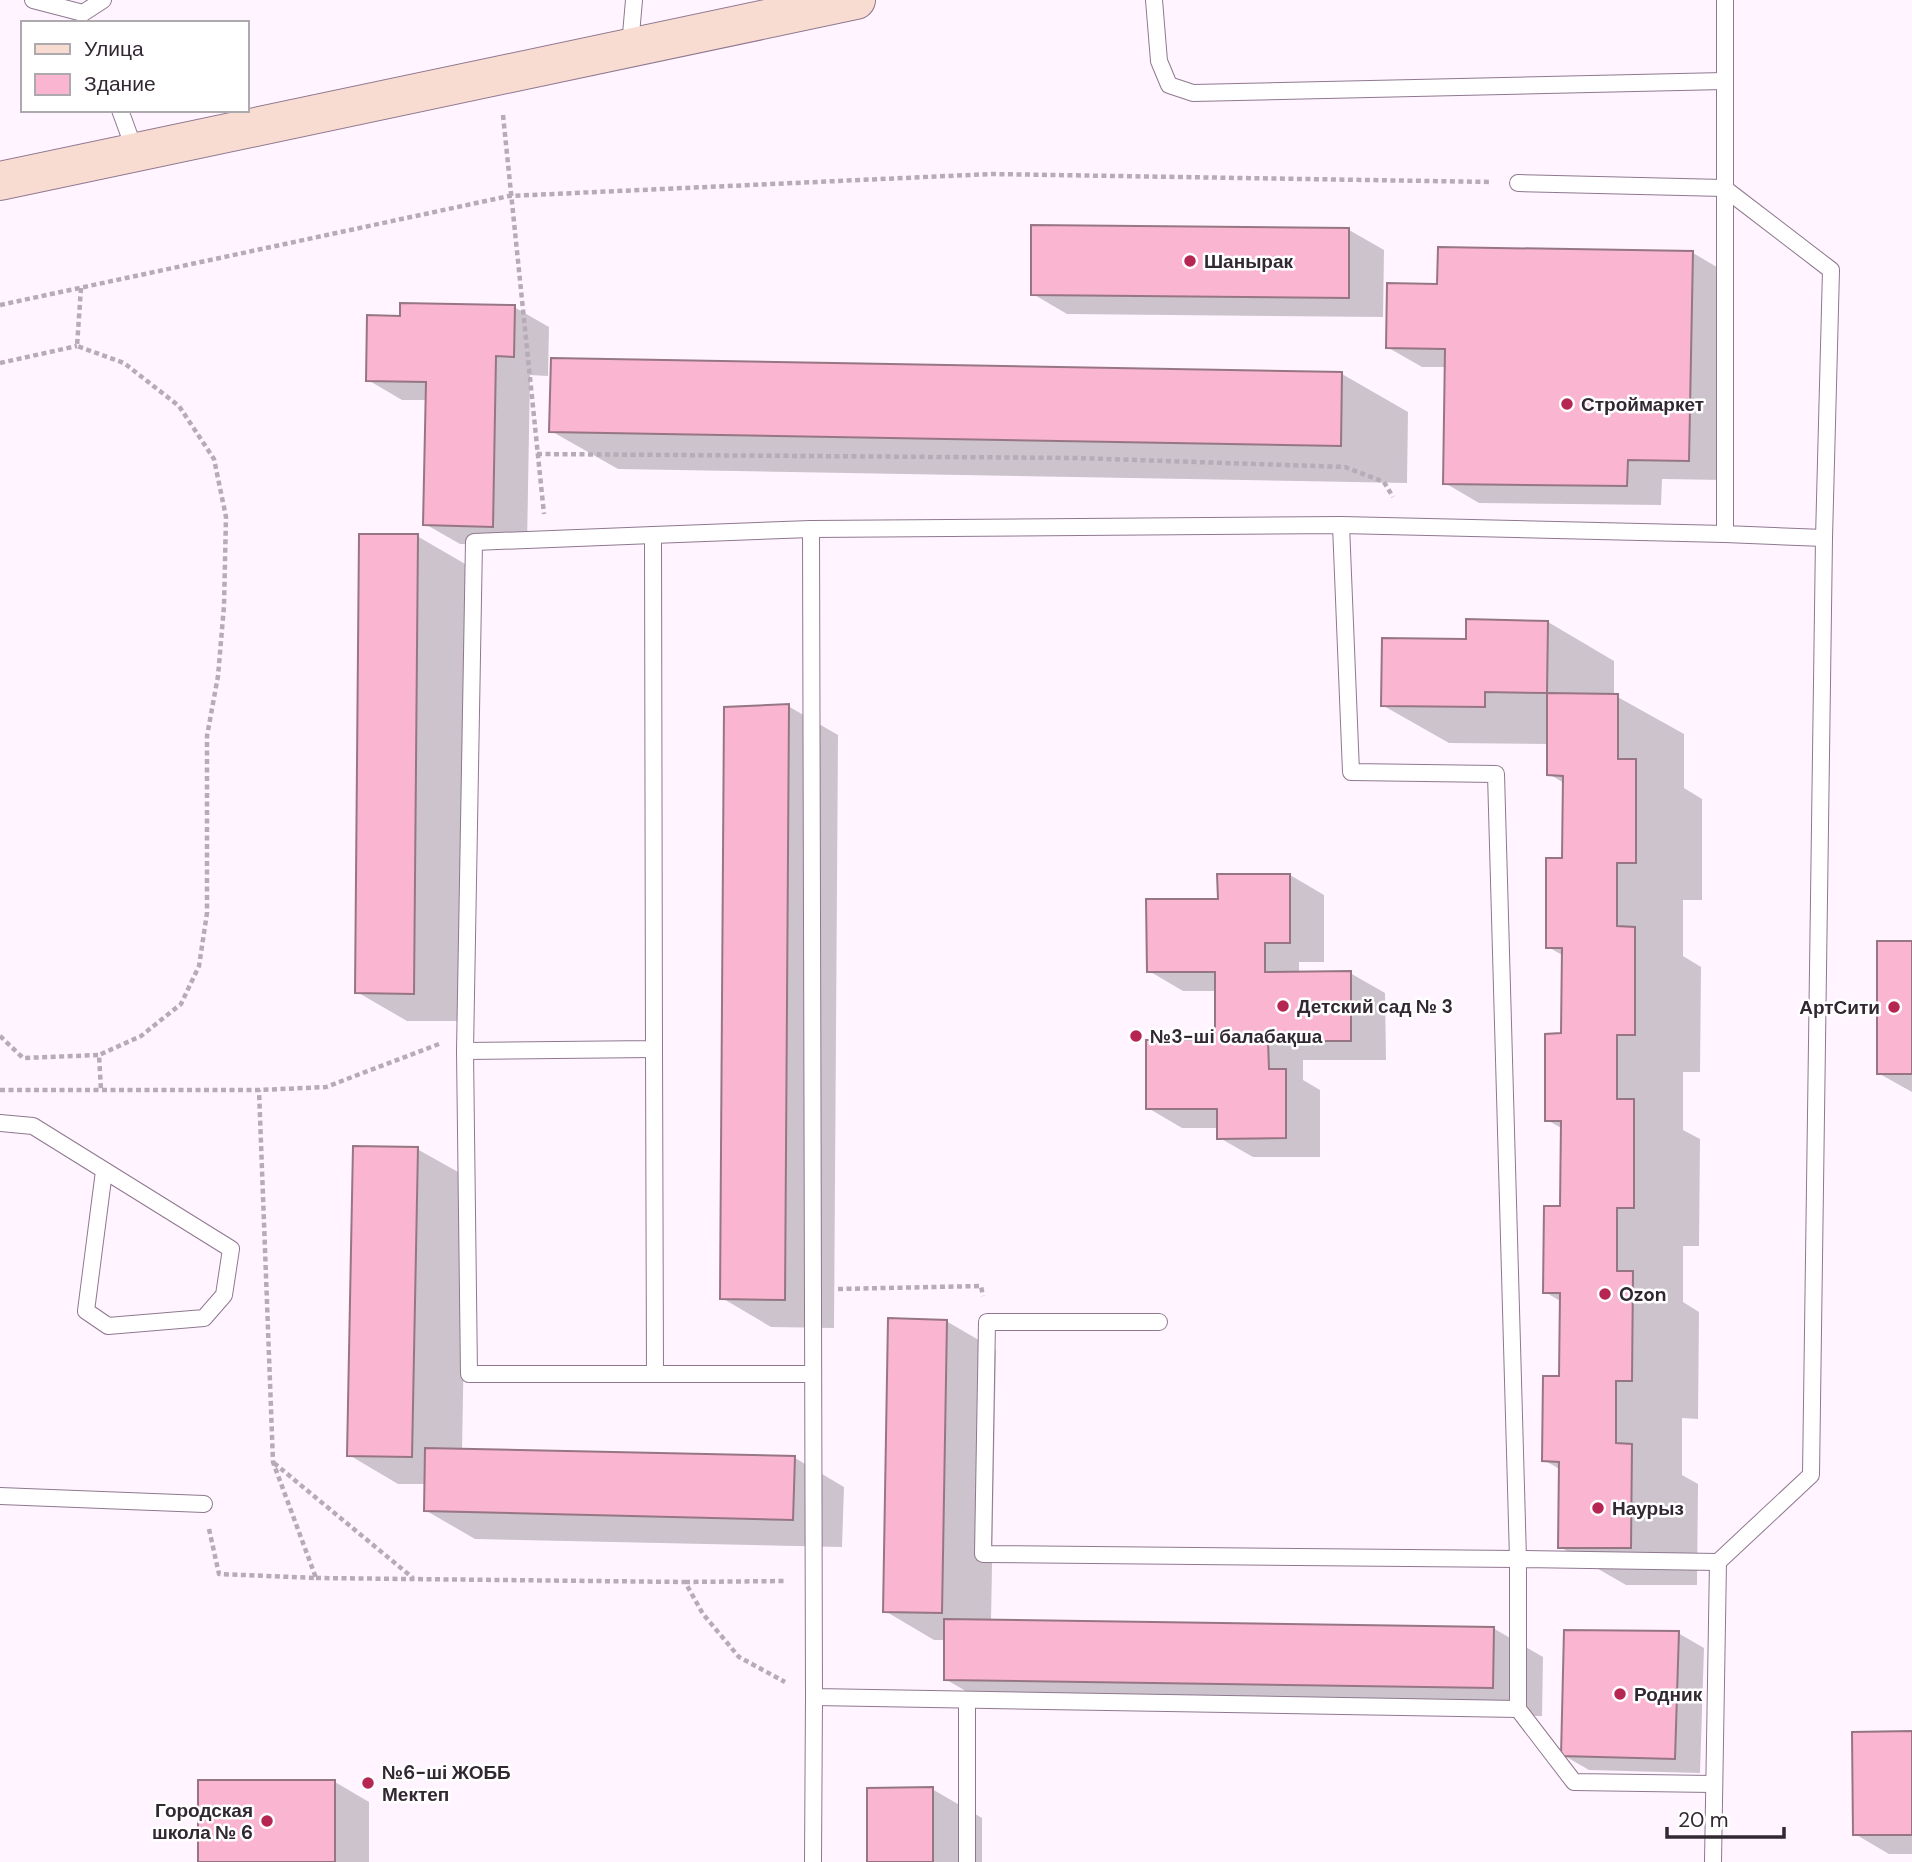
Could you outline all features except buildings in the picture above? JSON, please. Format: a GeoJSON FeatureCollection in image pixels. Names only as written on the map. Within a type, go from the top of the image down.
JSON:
{"type":"FeatureCollection","features":[{"type":"Feature","properties":{"kind":"main road"},"geometry":{"type":"LineString","coordinates":[[0,181],[856,0]]}},
{"type":"Feature","properties":{"kind":"lane"},"geometry":{"type":"LineString","coordinates":[[33,0],[85,18],[103,0]]}},
{"type":"Feature","properties":{"kind":"lane"},"geometry":{"type":"LineString","coordinates":[[629,47],[634,0]]}},
{"type":"Feature","properties":{"kind":"lane"},"geometry":{"type":"LineString","coordinates":[[1154,0],[1159,61],[1169,85],[1194,93],[1724,81]]}},
{"type":"Feature","properties":{"kind":"lane"},"geometry":{"type":"LineString","coordinates":[[1725,0],[1725,534]]}},
{"type":"Feature","properties":{"kind":"lane"},"geometry":{"type":"LineString","coordinates":[[121,112],[135,151]]}},
{"type":"Feature","properties":{"kind":"lane"},"geometry":{"type":"LineString","coordinates":[[1159,1322],[987,1322],[983,1554],[1718,1562],[1811,1475],[1824,538],[1831,270],[1724,188],[1518,183]]}},
{"type":"Feature","properties":{"kind":"lane"},"geometry":{"type":"LineString","coordinates":[[813,1374],[469,1374],[465,1034],[474,542],[811,528],[1341,525],[1824,538]]}},
{"type":"Feature","properties":{"kind":"lane"},"geometry":{"type":"LineString","coordinates":[[1341,525],[1351,772],[1496,774],[1518,1559],[1518,1710],[1574,1782],[1712,1784]]}},
{"type":"Feature","properties":{"kind":"lane"},"geometry":{"type":"LineString","coordinates":[[811,528],[813,1862]]}},
{"type":"Feature","properties":{"kind":"lane"},"geometry":{"type":"LineString","coordinates":[[653,535],[655,1374]]}},
{"type":"Feature","properties":{"kind":"lane"},"geometry":{"type":"LineString","coordinates":[[465,1052],[654,1049]]}},
{"type":"Feature","properties":{"kind":"lane"},"geometry":{"type":"LineString","coordinates":[[0,1123],[33,1126],[231,1249],[224,1295],[204,1318],[108,1326],[86,1311],[104,1171]]}},
{"type":"Feature","properties":{"kind":"lane"},"geometry":{"type":"LineString","coordinates":[[0,1496],[204,1504]]}},
{"type":"Feature","properties":{"kind":"lane"},"geometry":{"type":"LineString","coordinates":[[1713,1862],[1712,1784],[1718,1562]]}},
{"type":"Feature","properties":{"kind":"lane"},"geometry":{"type":"LineString","coordinates":[[814,1697],[1518,1710]]}},
{"type":"Feature","properties":{"kind":"lane"},"geometry":{"type":"LineString","coordinates":[[967,1700],[968,1862]]}},
{"type":"Feature","properties":{"kind":"path"},"geometry":{"type":"LineString","coordinates":[[500,76],[509,195],[547,539]]}},
{"type":"Feature","properties":{"kind":"path"},"geometry":{"type":"LineString","coordinates":[[0,305],[509,195],[991,174],[1518,183]]}},
{"type":"Feature","properties":{"kind":"path"},"geometry":{"type":"LineString","coordinates":[[76,345],[81,287]]}},
{"type":"Feature","properties":{"kind":"path"},"geometry":{"type":"LineString","coordinates":[[0,363],[76,345],[124,363],[179,407],[214,459],[226,517],[225,607],[218,676],[207,736],[208,913],[199,966],[181,1004],[141,1037],[99,1055],[23,1058],[0,1037]]}},
{"type":"Feature","properties":{"kind":"path"},"geometry":{"type":"LineString","coordinates":[[537,454],[1077,458],[1345,467],[1384,482],[1410,526]]}},
{"type":"Feature","properties":{"kind":"path"},"geometry":{"type":"LineString","coordinates":[[0,1090],[259,1090],[326,1087],[465,1034]]}},
{"type":"Feature","properties":{"kind":"path"},"geometry":{"type":"LineString","coordinates":[[99,1055],[100,1090]]}},
{"type":"Feature","properties":{"kind":"path"},"geometry":{"type":"LineString","coordinates":[[259,1090],[273,1462],[316,1578]]}},
{"type":"Feature","properties":{"kind":"path"},"geometry":{"type":"LineString","coordinates":[[813,1289],[981,1286],[987,1322]]}},
{"type":"Feature","properties":{"kind":"path"},"geometry":{"type":"LineString","coordinates":[[273,1462],[414,1579]]}},
{"type":"Feature","properties":{"kind":"path"},"geometry":{"type":"LineString","coordinates":[[204,1504],[219,1574],[316,1578],[685,1582],[814,1580]]}},
{"type":"Feature","properties":{"kind":"path"},"geometry":{"type":"LineString","coordinates":[[685,1582],[703,1614],[739,1657],[814,1697]]}},
{"type":"Feature","properties":{"kind":"place","name":"Шанырак"},"geometry":{"type":"Point","coordinates":[1190,261]}},
{"type":"Feature","properties":{"kind":"place","name":"Строймаркет"},"geometry":{"type":"Point","coordinates":[1567,404]}},
{"type":"Feature","properties":{"kind":"place","name":"Детский сад № 3"},"geometry":{"type":"Point","coordinates":[1283,1006]}},
{"type":"Feature","properties":{"kind":"place","name":"АртСити"},"geometry":{"type":"Point","coordinates":[1894,1007]}},
{"type":"Feature","properties":{"kind":"place","name":"№3-ші балабақша"},"geometry":{"type":"Point","coordinates":[1136,1036]}},
{"type":"Feature","properties":{"kind":"place","name":"Ozon"},"geometry":{"type":"Point","coordinates":[1605,1294]}},
{"type":"Feature","properties":{"kind":"place","name":"Наурыз"},"geometry":{"type":"Point","coordinates":[1598,1508]}},
{"type":"Feature","properties":{"kind":"place","name":"Родник"},"geometry":{"type":"Point","coordinates":[1620,1694]}},
{"type":"Feature","properties":{"kind":"place","name":"№6-ші ЖОББ Мектеп"},"geometry":{"type":"Point","coordinates":[368,1783]}},
{"type":"Feature","properties":{"kind":"place","name":"Городская школа № 6"},"geometry":{"type":"Point","coordinates":[267,1821]}}]}
